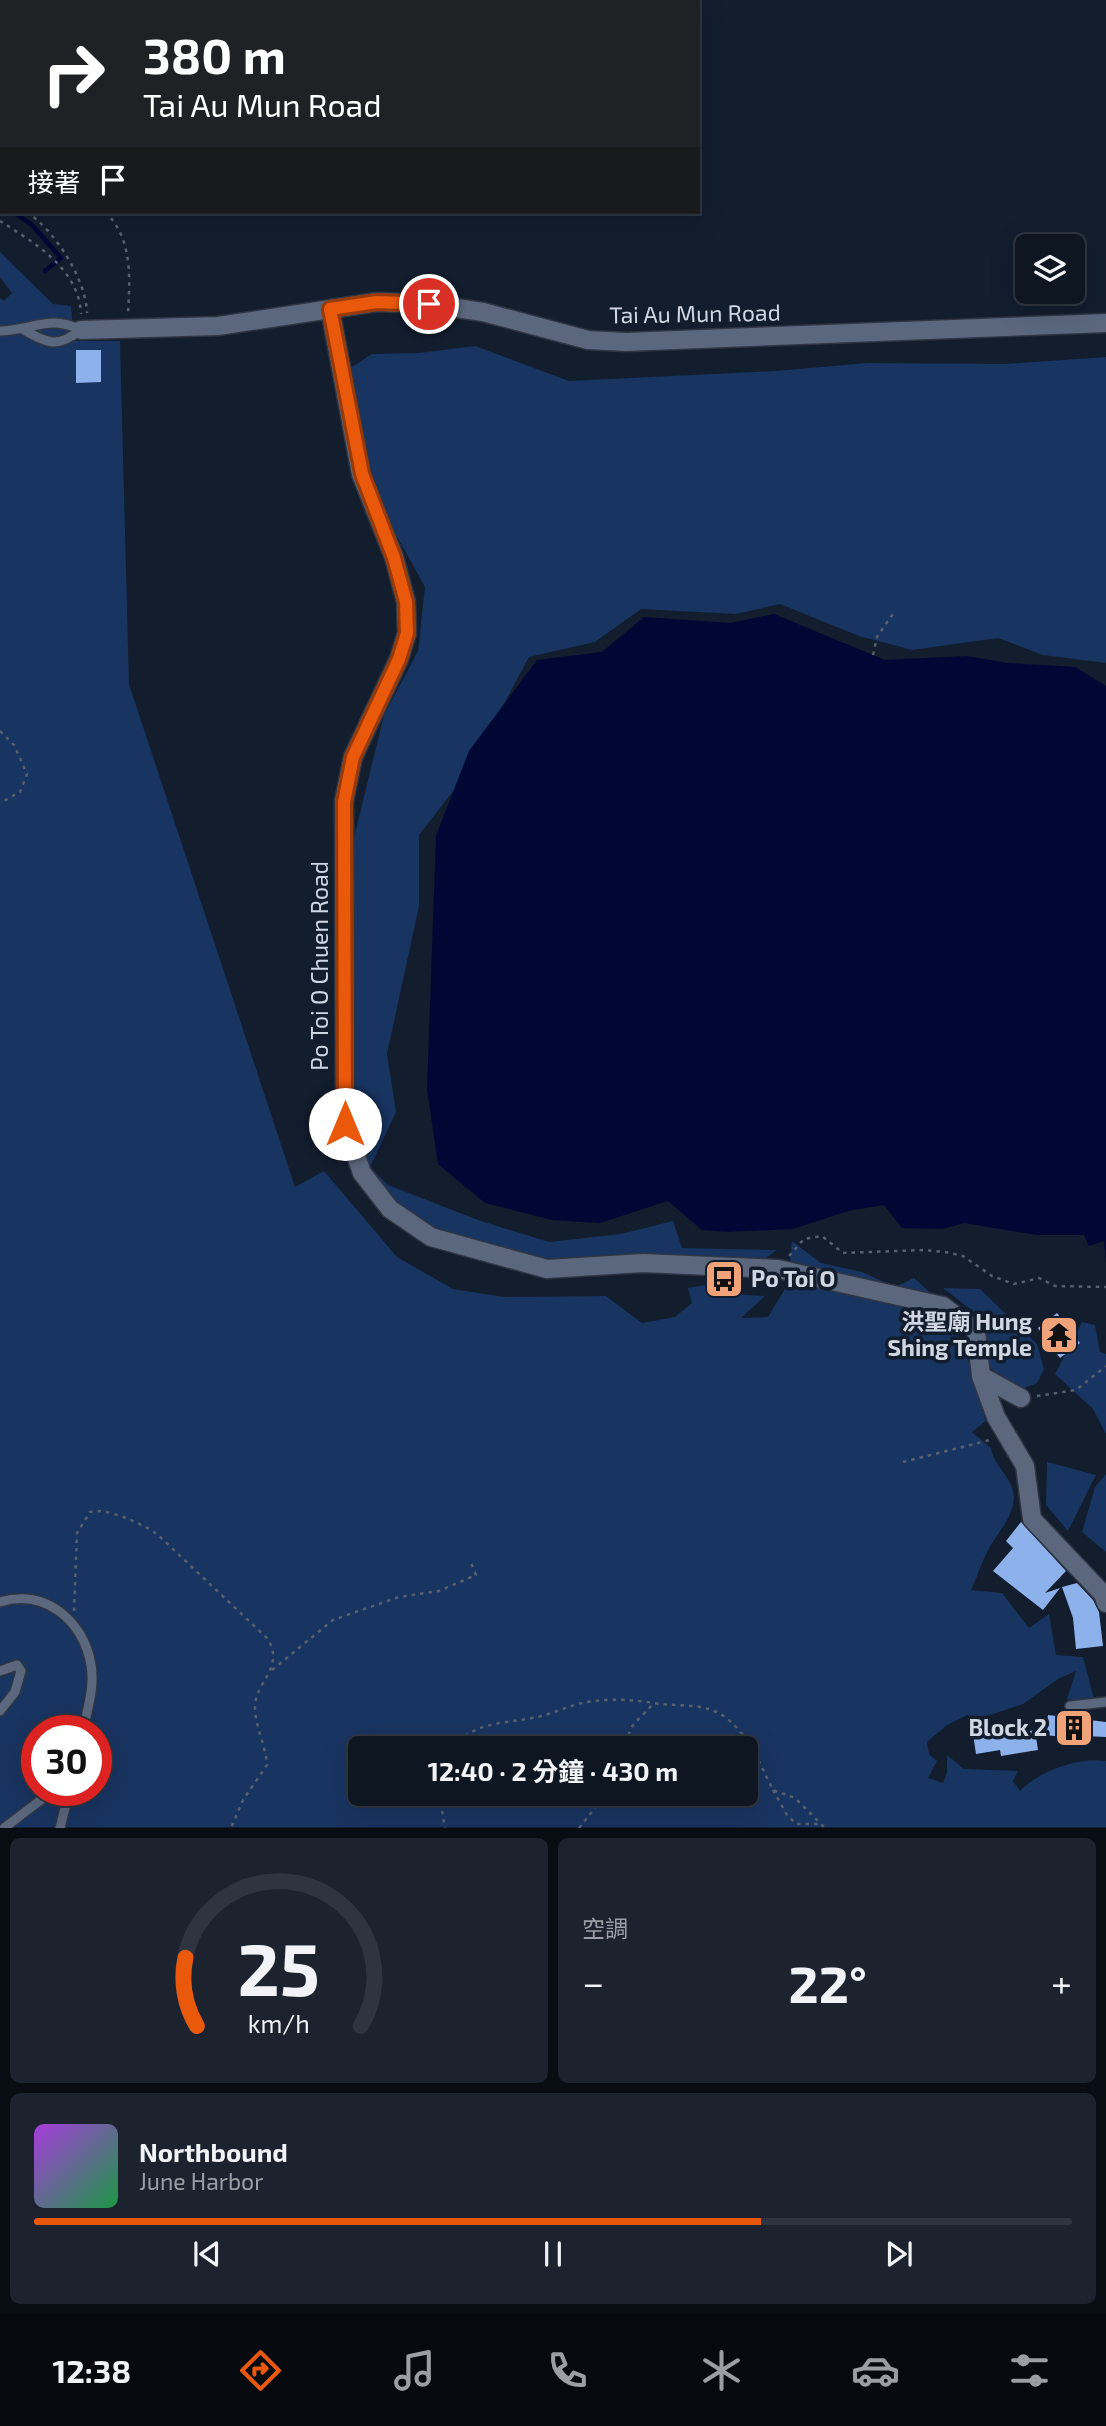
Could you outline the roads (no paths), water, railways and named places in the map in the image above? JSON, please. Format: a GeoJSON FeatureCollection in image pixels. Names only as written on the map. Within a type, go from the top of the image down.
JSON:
{"type":"FeatureCollection","features":[{"type":"Feature","properties":{"kind":"street","name":"Tai Au Mun Road"},"geometry":{"type":"LineString","coordinates":[[81,330],[218,326],[377,302],[429,304],[484,312],[588,340],[626,342],[1106,323]]}},
{"type":"Feature","properties":{"kind":"street","name":"Po Toi O Chuen Road"},"geometry":{"type":"LineString","coordinates":[[330,309],[362,474],[394,558],[406,602],[407,633],[399,659],[353,757],[344,802],[345,1124],[362,1172],[390,1209],[431,1237],[547,1269],[643,1263],[778,1269],[943,1306],[976,1331],[981,1376],[996,1417],[1025,1466],[1031,1519],[1103,1594],[1106,1603]]}},
{"type":"Feature","properties":{"kind":"street"},"geometry":{"type":"LineString","coordinates":[[981,1376],[1021,1398]]}},
{"type":"Feature","properties":{"kind":"lane"},"geometry":{"type":"LineString","coordinates":[[0,331],[24,330],[47,321],[64,321],[81,330],[65,342],[47,342],[24,330]]}},
{"type":"Feature","properties":{"kind":"lane"},"geometry":{"type":"LineString","coordinates":[[0,1602],[32,1599],[52,1605],[74,1625],[84,1640],[91,1665],[92,1684],[86,1715]]}},
{"type":"Feature","properties":{"kind":"lane"},"geometry":{"type":"LineString","coordinates":[[0,1671],[17,1665],[21,1671],[15,1692],[0,1711]]}},
{"type":"Feature","properties":{"kind":"lane"},"geometry":{"type":"LineString","coordinates":[[1070,1706],[1106,1702]]}},
{"type":"Feature","properties":{"kind":"lane"},"geometry":{"type":"LineString","coordinates":[[4,1828],[33,1806]]}},
{"type":"Feature","properties":{"kind":"lane"},"geometry":{"type":"LineString","coordinates":[[60,1828],[66,1806]]}},
{"type":"Feature","properties":{"kind":"waterway"},"geometry":{"type":"LineString","coordinates":[[16,214],[32,225],[61,258],[45,271]]}},
{"type":"Feature","properties":{"kind":"place","name":"Po Toi O"},"geometry":{"type":"Point","coordinates":[724,1279]}},
{"type":"Feature","properties":{"kind":"place","name":"洪聖廟 Hung Shing Temple"},"geometry":{"type":"Point","coordinates":[1059,1335]}},
{"type":"Feature","properties":{"kind":"place","name":"Block 2"},"geometry":{"type":"Point","coordinates":[1074,1728]}}]}
